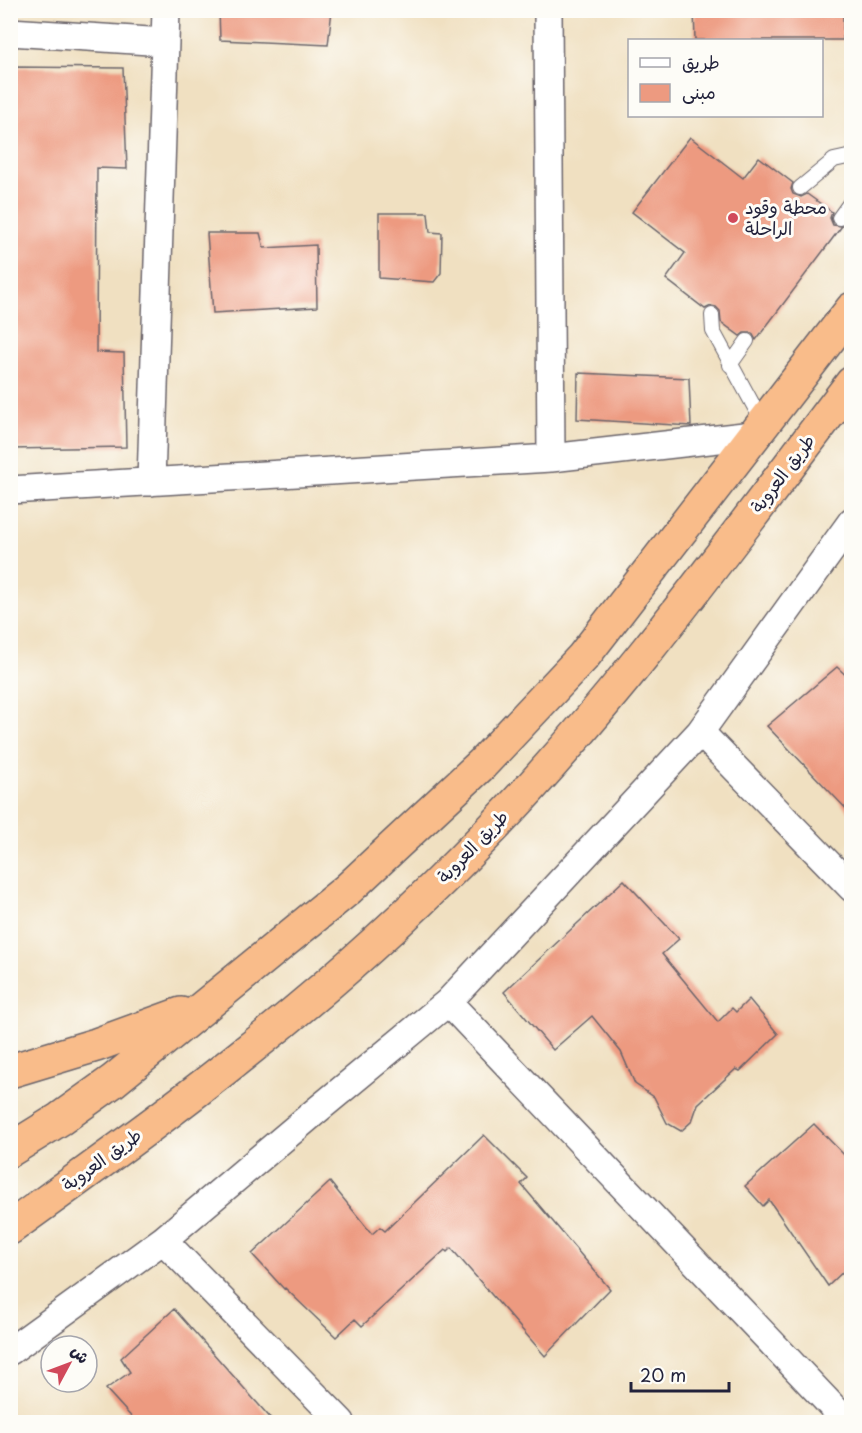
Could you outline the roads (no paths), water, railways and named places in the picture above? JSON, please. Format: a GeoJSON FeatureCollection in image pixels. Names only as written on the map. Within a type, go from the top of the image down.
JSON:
{"type":"FeatureCollection","features":[{"type":"Feature","properties":{"kind":"highway"},"geometry":{"type":"LineString","coordinates":[[10,1150],[60,1119],[113,1081],[348,889],[482,764],[583,657],[852,309]]}},
{"type":"Feature","properties":{"kind":"highway","name":"طريق العروبة"},"geometry":{"type":"LineString","coordinates":[[10,1228],[249,1050],[386,933],[488,833],[579,732],[653,641],[852,383]]}},
{"type":"Feature","properties":{"kind":"highway"},"geometry":{"type":"LineString","coordinates":[[10,1071],[96,1045],[206,1005]]}},
{"type":"Feature","properties":{"kind":"street"},"geometry":{"type":"LineString","coordinates":[[151,482],[166,10]]}},
{"type":"Feature","properties":{"kind":"street"},"geometry":{"type":"LineString","coordinates":[[548,10],[551,458]]}},
{"type":"Feature","properties":{"kind":"street"},"geometry":{"type":"LineString","coordinates":[[10,32],[165,42]]}},
{"type":"Feature","properties":{"kind":"street"},"geometry":{"type":"LineString","coordinates":[[10,490],[551,458],[758,429]]}},
{"type":"Feature","properties":{"kind":"street"},"geometry":{"type":"LineString","coordinates":[[10,1351],[163,1240],[448,1002],[699,732],[849,529]]}},
{"type":"Feature","properties":{"kind":"street"},"geometry":{"type":"LineString","coordinates":[[699,732],[852,888]]}},
{"type":"Feature","properties":{"kind":"street"},"geometry":{"type":"LineString","coordinates":[[448,1002],[847,1422]]}},
{"type":"Feature","properties":{"kind":"street"},"geometry":{"type":"LineString","coordinates":[[163,1240],[341,1422]]}},
{"type":"Feature","properties":{"kind":"lane"},"geometry":{"type":"LineString","coordinates":[[800,188],[834,160],[852,156]]}},
{"type":"Feature","properties":{"kind":"lane"},"geometry":{"type":"LineString","coordinates":[[839,218],[852,200]]}},
{"type":"Feature","properties":{"kind":"lane"},"geometry":{"type":"LineString","coordinates":[[712,315],[713,332],[758,429]]}},
{"type":"Feature","properties":{"kind":"lane"},"geometry":{"type":"LineString","coordinates":[[730,365],[747,341]]}},
{"type":"Feature","properties":{"kind":"place","name":"محطة وقود الراحلة"},"geometry":{"type":"Point","coordinates":[733,218]}}]}
